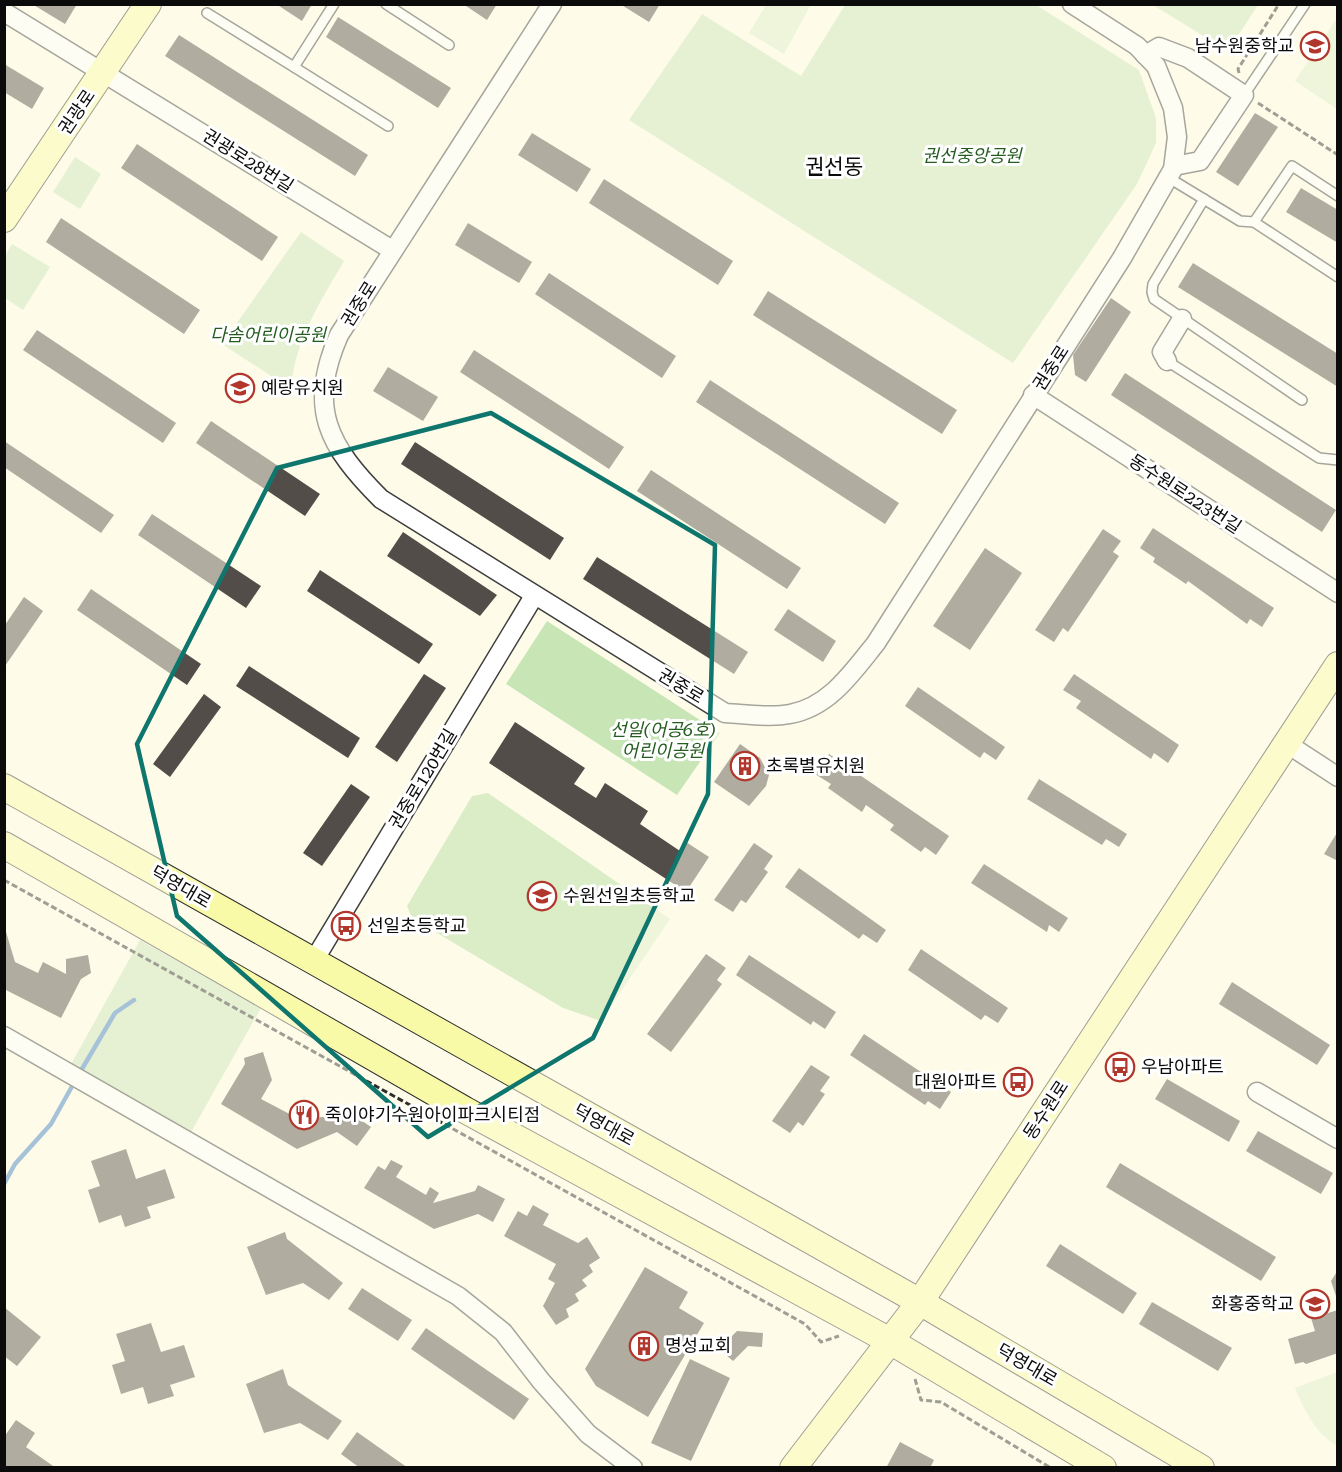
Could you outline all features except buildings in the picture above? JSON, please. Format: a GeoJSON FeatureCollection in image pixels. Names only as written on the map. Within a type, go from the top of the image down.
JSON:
{"type":"FeatureCollection","features":[{"type":"Feature","properties":{"kind":"main road","name":"권광로"},"geometry":{"type":"LineString","coordinates":[[4,219],[148,4]]}},
{"type":"Feature","properties":{"kind":"main road","name":"동수원로"},"geometry":{"type":"LineString","coordinates":[[793,1467],[920,1302],[1338,665]]}},
{"type":"Feature","properties":{"kind":"main road","name":"덕영대로"},"geometry":{"type":"LineString","coordinates":[[4,787],[920,1302],[1201,1467]]}},
{"type":"Feature","properties":{"kind":"main road"},"geometry":{"type":"LineString","coordinates":[[4,845],[465,1110],[890,1341],[1104,1467]]}},
{"type":"Feature","properties":{"kind":"street","name":"권중로"},"geometry":{"type":"LineString","coordinates":[[552,4],[339,335],[327,362],[322,388],[331,438],[357,475],[381,499],[725,713],[788,715],[819,706],[850,675],[876,643],[1122,258],[1171,172],[1177,137],[1173,108],[1156,66],[1137,46],[1071,4]]}},
{"type":"Feature","properties":{"kind":"street","name":"권광로28번길"},"geometry":{"type":"LineString","coordinates":[[4,12],[392,250]]}},
{"type":"Feature","properties":{"kind":"street"},"geometry":{"type":"LineString","coordinates":[[1145,55],[1159,47],[1188,58],[1244,95],[1200,161],[1171,172]]}},
{"type":"Feature","properties":{"kind":"street"},"geometry":{"type":"LineString","coordinates":[[1167,361],[1162,352],[1182,319]]}},
{"type":"Feature","properties":{"kind":"street","name":"동수원로223번길"},"geometry":{"type":"LineString","coordinates":[[1033,396],[1338,593]]}},
{"type":"Feature","properties":{"kind":"street","name":"권중로120번길"},"geometry":{"type":"LineString","coordinates":[[313,962],[534,596]]}},
{"type":"Feature","properties":{"kind":"street"},"geometry":{"type":"LineString","coordinates":[[1286,743],[1338,777]]}},
{"type":"Feature","properties":{"kind":"street"},"geometry":{"type":"LineString","coordinates":[[4,1036],[458,1296],[502,1332],[588,1434],[633,1467]]}},
{"type":"Feature","properties":{"kind":"street"},"geometry":{"type":"LineString","coordinates":[[1257,1092],[1338,1140]]}},
{"type":"Feature","properties":{"kind":"lane"},"geometry":{"type":"LineString","coordinates":[[294,67],[334,4]]}},
{"type":"Feature","properties":{"kind":"lane"},"geometry":{"type":"LineString","coordinates":[[386,4],[449,45]]}},
{"type":"Feature","properties":{"kind":"lane"},"geometry":{"type":"LineString","coordinates":[[1244,95],[1305,4]]}},
{"type":"Feature","properties":{"kind":"lane"},"geometry":{"type":"LineString","coordinates":[[207,13],[388,126]]}},
{"type":"Feature","properties":{"kind":"lane"},"geometry":{"type":"LineString","coordinates":[[1254,222],[1292,166],[1338,196]]}},
{"type":"Feature","properties":{"kind":"lane"},"geometry":{"type":"LineString","coordinates":[[1171,172],[1204,199],[1240,221],[1254,222],[1338,277]]}},
{"type":"Feature","properties":{"kind":"lane"},"geometry":{"type":"LineString","coordinates":[[1204,199],[1153,284],[1154,299],[1302,400]]}},
{"type":"Feature","properties":{"kind":"lane"},"geometry":{"type":"LineString","coordinates":[[1167,361],[1318,458],[1338,460]]}},
{"type":"Feature","properties":{"kind":"path"},"geometry":{"type":"LineString","coordinates":[[1279,4],[1238,69],[1244,95],[1338,155]]}},
{"type":"Feature","properties":{"kind":"path"},"geometry":{"type":"LineString","coordinates":[[4,880],[805,1324],[821,1342],[846,1334]]}},
{"type":"Feature","properties":{"kind":"path"},"geometry":{"type":"LineString","coordinates":[[915,1377],[921,1400],[941,1402],[1051,1467]]}},
{"type":"Feature","properties":{"kind":"highlighted area"},"geometry":{"type":"Polygon","coordinates":[[[491,413],[715,545],[708,794],[593,1038],[428,1137],[177,916],[137,744],[277,468],[491,413]]]}},
{"type":"Feature","properties":{"kind":"green space"},"geometry":{"type":"Polygon","coordinates":[[[808,4],[810,6],[784,54],[749,33],[766,5],[808,4]]]}},
{"type":"Feature","properties":{"kind":"green space","name":"권선중앙공원"},"geometry":{"type":"Polygon","coordinates":[[[845,5],[1036,5],[1139,70],[1156,118],[1156,143],[1137,184],[1013,363],[629,120],[702,14],[801,76],[845,5]]]}},
{"type":"Feature","properties":{"kind":"green space"},"geometry":{"type":"Polygon","coordinates":[[[1153,5],[1258,5],[1228,51],[1153,5]]]}},
{"type":"Feature","properties":{"kind":"green space"},"geometry":{"type":"Polygon","coordinates":[[[1337,18],[1337,109],[1295,81],[1337,18]]]}},
{"type":"Feature","properties":{"kind":"green space"},"geometry":{"type":"Polygon","coordinates":[[[75,157],[101,174],[80,209],[53,192],[75,157]]]}},
{"type":"Feature","properties":{"kind":"green space","name":"다솜어린이공원"},"geometry":{"type":"Polygon","coordinates":[[[301,232],[344,261],[303,338],[293,371],[291,389],[222,344],[301,232]]]}},
{"type":"Feature","properties":{"kind":"green space"},"geometry":{"type":"Polygon","coordinates":[[[12,244],[50,267],[23,310],[5,298],[5,256],[12,244]]]}},
{"type":"Feature","properties":{"kind":"green space","name":"선일(어공6호) 어린이공원"},"geometry":{"type":"Polygon","coordinates":[[[547,621],[720,733],[677,795],[506,684],[547,621]]]}},
{"type":"Feature","properties":{"kind":"green space"},"geometry":{"type":"Polygon","coordinates":[[[488,793],[670,919],[601,1021],[563,1008],[412,918],[407,906],[472,796],[488,793]]]}},
{"type":"Feature","properties":{"kind":"green space"},"geometry":{"type":"Polygon","coordinates":[[[140,940],[261,1008],[190,1134],[70,1066],[140,940]]]}},
{"type":"Feature","properties":{"kind":"green space"},"geometry":{"type":"Polygon","coordinates":[[[1337,1372],[1337,1446],[1317,1428],[1295,1388],[1337,1372]]]}},
{"type":"Feature","properties":{"kind":"waterway"},"geometry":{"type":"LineString","coordinates":[[79,1074],[115,1013],[134,1000]]}},
{"type":"Feature","properties":{"kind":"waterway"},"geometry":{"type":"LineString","coordinates":[[4,1184],[15,1164],[51,1124],[75,1081]]}},
{"type":"Feature","properties":{"kind":"place","name":"남수원중학교"},"geometry":{"type":"Point","coordinates":[1315,46]}},
{"type":"Feature","properties":{"kind":"place","name":"예랑유치원"},"geometry":{"type":"Point","coordinates":[240,388]}},
{"type":"Feature","properties":{"kind":"place","name":"초록별유치원"},"geometry":{"type":"Point","coordinates":[745,766]}},
{"type":"Feature","properties":{"kind":"place","name":"수원선일초등학교"},"geometry":{"type":"Point","coordinates":[542,896]}},
{"type":"Feature","properties":{"kind":"place","name":"선일초등학교"},"geometry":{"type":"Point","coordinates":[346,926]}},
{"type":"Feature","properties":{"kind":"place","name":"우남아파트"},"geometry":{"type":"Point","coordinates":[1120,1067]}},
{"type":"Feature","properties":{"kind":"place","name":"대원아파트"},"geometry":{"type":"Point","coordinates":[1018,1082]}},
{"type":"Feature","properties":{"kind":"place","name":"죽이야기수원아이파크시티점"},"geometry":{"type":"Point","coordinates":[304,1115]}},
{"type":"Feature","properties":{"kind":"place","name":"화홍중학교"},"geometry":{"type":"Point","coordinates":[1315,1304]}},
{"type":"Feature","properties":{"kind":"place","name":"명성교회"},"geometry":{"type":"Point","coordinates":[644,1346]}},
{"type":"Feature","properties":{"kind":"district","name":"권선동"},"geometry":{"type":"Point","coordinates":[834,167]}}]}
